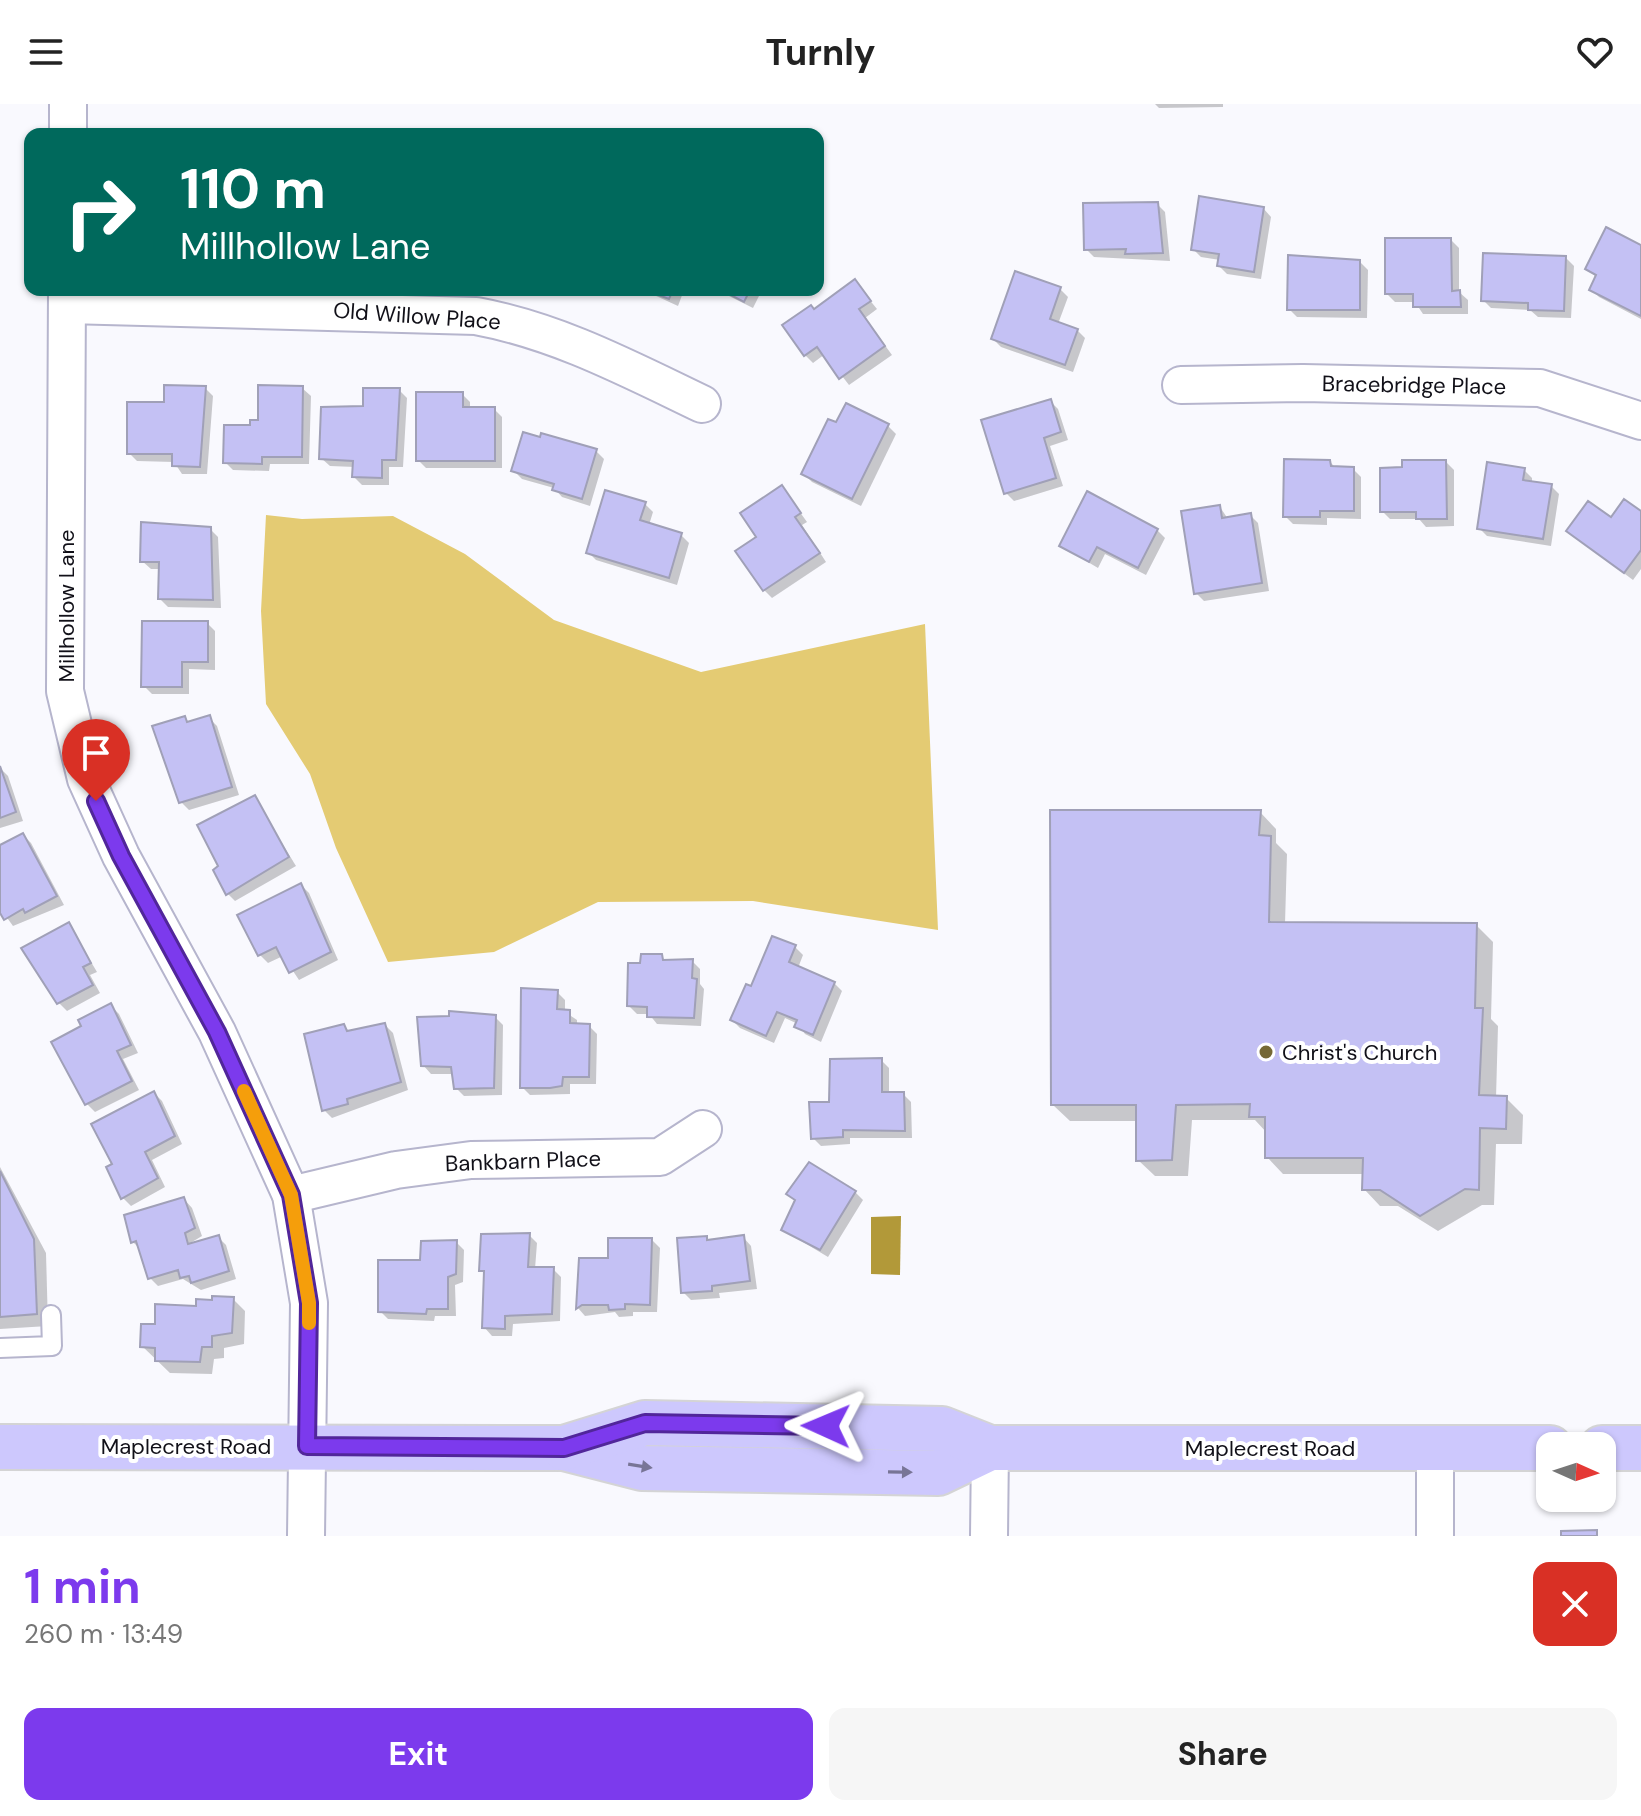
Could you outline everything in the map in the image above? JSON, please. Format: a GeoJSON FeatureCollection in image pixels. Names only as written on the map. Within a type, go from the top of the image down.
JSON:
{"type":"FeatureCollection","features":[{"type":"Feature","properties":{"kind":"main road","name":"Maplecrest Road"},"geometry":{"type":"LineString","coordinates":[[0,1447],[564,1448],[642,1468],[938,1473],[990,1448],[1536,1448]]}},
{"type":"Feature","properties":{"kind":"main road"},"geometry":{"type":"LineString","coordinates":[[1616,1448],[1641,1448]]}},
{"type":"Feature","properties":{"kind":"street"},"geometry":{"type":"LineString","coordinates":[[68,104],[68,128]]}},
{"type":"Feature","properties":{"kind":"street","name":"Old Willow Place"},"geometry":{"type":"LineString","coordinates":[[67,297],[476,316],[526,325],[573,342],[702,404]]}},
{"type":"Feature","properties":{"kind":"street","name":"Millhollow Lane"},"geometry":{"type":"LineString","coordinates":[[67,297],[65,691],[86,779],[121,856],[217,1032],[291,1195],[309,1303],[306,1536]]}},
{"type":"Feature","properties":{"kind":"street","name":"Bracebridge Place"},"geometry":{"type":"LineString","coordinates":[[1181,385],[1303,383],[1540,388],[1641,421]]}},
{"type":"Feature","properties":{"kind":"street","name":"Bankbarn Place"},"geometry":{"type":"LineString","coordinates":[[291,1195],[396,1170],[471,1160],[660,1157],[703,1129]]}},
{"type":"Feature","properties":{"kind":"street"},"geometry":{"type":"LineString","coordinates":[[989,1536],[990,1448]]}},
{"type":"Feature","properties":{"kind":"street"},"geometry":{"type":"LineString","coordinates":[[1435,1448],[1435,1536]]}},
{"type":"Feature","properties":{"kind":"lane"},"geometry":{"type":"LineString","coordinates":[[0,1348],[52,1346],[51,1315]]}},
{"type":"Feature","properties":{"kind":"shaded area"},"geometry":{"type":"Polygon","coordinates":[[[266,515],[302,519],[393,516],[465,554],[554,620],[701,672],[925,624],[938,930],[753,901],[598,902],[494,952],[388,962],[336,848],[310,774],[266,704],[261,611],[266,515]]]}},
{"type":"Feature","properties":{"kind":"shaded area"},"geometry":{"type":"Polygon","coordinates":[[[901,1216],[900,1275],[871,1274],[871,1217],[901,1216]]]}},
{"type":"Feature","properties":{"kind":"building"},"geometry":{"type":"Polygon","coordinates":[[[1199,196],[1264,207],[1254,272],[1217,266],[1219,254],[1191,250],[1199,196]]]}},
{"type":"Feature","properties":{"kind":"building"},"geometry":{"type":"Polygon","coordinates":[[[1158,202],[1163,253],[1125,254],[1126,249],[1084,250],[1083,203],[1158,202]]]}},
{"type":"Feature","properties":{"kind":"building"},"geometry":{"type":"Polygon","coordinates":[[[1606,227],[1641,245],[1641,316],[1589,290],[1596,275],[1585,269],[1606,227]]]}},
{"type":"Feature","properties":{"kind":"building"},"geometry":{"type":"Polygon","coordinates":[[[1385,238],[1451,238],[1452,291],[1460,290],[1461,307],[1413,307],[1413,294],[1385,294],[1385,238]]]}},
{"type":"Feature","properties":{"kind":"building"},"geometry":{"type":"Polygon","coordinates":[[[1483,253],[1566,256],[1564,311],[1528,310],[1528,303],[1481,301],[1483,253]]]}},
{"type":"Feature","properties":{"kind":"building"},"geometry":{"type":"Polygon","coordinates":[[[1288,255],[1360,260],[1360,310],[1287,310],[1288,255]]]}},
{"type":"Feature","properties":{"kind":"building"},"geometry":{"type":"Polygon","coordinates":[[[1015,271],[1061,287],[1050,319],[1078,329],[1065,365],[991,339],[1015,271]]]}},
{"type":"Feature","properties":{"kind":"building"},"geometry":{"type":"Polygon","coordinates":[[[855,279],[871,301],[859,309],[885,346],[839,379],[817,347],[804,356],[782,325],[811,305],[814,309],[855,279]]]}},
{"type":"Feature","properties":{"kind":"building"},"geometry":{"type":"Polygon","coordinates":[[[732,296],[747,296],[744,302],[732,296]]]}},
{"type":"Feature","properties":{"kind":"building"},"geometry":{"type":"Polygon","coordinates":[[[164,385],[206,386],[200,467],[172,466],[172,454],[127,454],[127,402],[164,402],[164,385]]]}},
{"type":"Feature","properties":{"kind":"building"},"geometry":{"type":"Polygon","coordinates":[[[258,385],[303,386],[302,457],[262,457],[262,464],[223,463],[224,425],[250,425],[250,420],[258,420],[258,385]]]}},
{"type":"Feature","properties":{"kind":"building"},"geometry":{"type":"Polygon","coordinates":[[[363,388],[400,388],[396,460],[382,460],[382,478],[352,477],[353,461],[319,459],[321,407],[363,406],[363,388]]]}},
{"type":"Feature","properties":{"kind":"building"},"geometry":{"type":"Polygon","coordinates":[[[416,392],[463,392],[463,407],[495,407],[495,461],[416,461],[416,392]]]}},
{"type":"Feature","properties":{"kind":"building"},"geometry":{"type":"Polygon","coordinates":[[[1051,399],[1061,432],[1044,438],[1056,478],[1004,494],[981,420],[1051,399]]]}},
{"type":"Feature","properties":{"kind":"building"},"geometry":{"type":"Polygon","coordinates":[[[846,403],[889,424],[852,499],[801,474],[828,419],[836,422],[846,403]]]}},
{"type":"Feature","properties":{"kind":"building"},"geometry":{"type":"Polygon","coordinates":[[[523,432],[540,437],[541,433],[597,449],[582,499],[552,490],[554,484],[511,471],[523,432]]]}},
{"type":"Feature","properties":{"kind":"building"},"geometry":{"type":"Polygon","coordinates":[[[1284,459],[1330,460],[1331,466],[1354,467],[1354,511],[1320,511],[1320,517],[1283,517],[1284,459]]]}},
{"type":"Feature","properties":{"kind":"building"},"geometry":{"type":"Polygon","coordinates":[[[1402,460],[1446,460],[1447,519],[1416,519],[1416,512],[1380,512],[1380,468],[1402,467],[1402,460]]]}},
{"type":"Feature","properties":{"kind":"building"},"geometry":{"type":"Polygon","coordinates":[[[1487,462],[1525,468],[1523,480],[1552,484],[1543,539],[1477,529],[1487,462]]]}},
{"type":"Feature","properties":{"kind":"building"},"geometry":{"type":"Polygon","coordinates":[[[782,485],[801,513],[795,517],[820,553],[763,591],[735,551],[756,537],[740,513],[782,485]]]}},
{"type":"Feature","properties":{"kind":"building"},"geometry":{"type":"Polygon","coordinates":[[[605,490],[646,502],[640,520],[682,533],[669,578],[586,553],[605,490]]]}},
{"type":"Feature","properties":{"kind":"building"},"geometry":{"type":"Polygon","coordinates":[[[1087,491],[1158,529],[1138,568],[1097,547],[1089,562],[1059,546],[1087,491]]]}},
{"type":"Feature","properties":{"kind":"building"},"geometry":{"type":"Polygon","coordinates":[[[1624,499],[1641,511],[1641,550],[1624,573],[1566,531],[1588,501],[1611,517],[1624,499]]]}},
{"type":"Feature","properties":{"kind":"building"},"geometry":{"type":"Polygon","coordinates":[[[1220,505],[1222,518],[1251,513],[1262,583],[1194,594],[1181,511],[1220,505]]]}},
{"type":"Feature","properties":{"kind":"building"},"geometry":{"type":"Polygon","coordinates":[[[141,522],[211,527],[213,600],[158,599],[159,562],[140,562],[141,522]]]}},
{"type":"Feature","properties":{"kind":"building"},"geometry":{"type":"Polygon","coordinates":[[[142,621],[208,621],[208,662],[182,662],[182,687],[141,687],[142,621]]]}},
{"type":"Feature","properties":{"kind":"building"},"geometry":{"type":"Polygon","coordinates":[[[210,715],[232,787],[179,803],[152,726],[185,716],[187,722],[210,715]]]}},
{"type":"Feature","properties":{"kind":"building"},"geometry":{"type":"Polygon","coordinates":[[[0,766],[16,812],[0,818],[0,766]]]}},
{"type":"Feature","properties":{"kind":"building"},"geometry":{"type":"Polygon","coordinates":[[[255,795],[289,857],[226,895],[213,870],[218,866],[197,825],[255,795]]]}},
{"type":"Feature","properties":{"kind":"building","name":"Christ's Church"},"geometry":{"type":"Polygon","coordinates":[[[1050,810],[1261,810],[1259,835],[1271,836],[1269,922],[1477,923],[1475,1008],[1483,1008],[1479,1095],[1507,1096],[1506,1129],[1480,1128],[1479,1190],[1465,1189],[1420,1216],[1380,1190],[1362,1190],[1363,1158],[1265,1158],[1265,1117],[1249,1117],[1250,1104],[1176,1105],[1172,1160],[1136,1161],[1136,1105],[1051,1105],[1050,810]]]}},
{"type":"Feature","properties":{"kind":"building"},"geometry":{"type":"Polygon","coordinates":[[[23,833],[57,896],[4,920],[0,913],[0,845],[23,833]]]}},
{"type":"Feature","properties":{"kind":"building"},"geometry":{"type":"Polygon","coordinates":[[[301,883],[331,952],[289,973],[276,947],[258,956],[237,915],[301,883]]]}},
{"type":"Feature","properties":{"kind":"building"},"geometry":{"type":"Polygon","coordinates":[[[69,922],[91,963],[83,967],[93,985],[57,1004],[21,948],[69,922]]]}},
{"type":"Feature","properties":{"kind":"building"},"geometry":{"type":"Polygon","coordinates":[[[772,936],[796,945],[789,962],[835,982],[813,1035],[794,1027],[797,1020],[777,1012],[766,1036],[730,1020],[746,984],[751,986],[772,936]]]}},
{"type":"Feature","properties":{"kind":"building"},"geometry":{"type":"Polygon","coordinates":[[[641,954],[662,954],[663,960],[693,959],[692,978],[697,979],[694,1018],[647,1017],[647,1007],[627,1006],[628,963],[640,963],[641,954]]]}},
{"type":"Feature","properties":{"kind":"building"},"geometry":{"type":"Polygon","coordinates":[[[521,988],[558,990],[557,1009],[570,1010],[570,1023],[590,1024],[589,1077],[563,1077],[562,1086],[550,1088],[520,1088],[521,988]]]}},
{"type":"Feature","properties":{"kind":"building"},"geometry":{"type":"Polygon","coordinates":[[[111,1003],[131,1045],[117,1051],[132,1081],[85,1105],[51,1042],[81,1026],[78,1020],[111,1003]]]}},
{"type":"Feature","properties":{"kind":"building"},"geometry":{"type":"Polygon","coordinates":[[[449,1011],[496,1015],[494,1088],[454,1089],[451,1067],[421,1066],[417,1017],[449,1016],[449,1011]]]}},
{"type":"Feature","properties":{"kind":"building"},"geometry":{"type":"Polygon","coordinates":[[[385,1023],[401,1082],[347,1099],[348,1104],[322,1111],[304,1034],[344,1024],[347,1031],[385,1023]]]}},
{"type":"Feature","properties":{"kind":"building"},"geometry":{"type":"Polygon","coordinates":[[[882,1058],[882,1092],[904,1092],[905,1131],[843,1130],[843,1137],[811,1139],[809,1102],[829,1102],[830,1059],[882,1058]]]}},
{"type":"Feature","properties":{"kind":"building"},"geometry":{"type":"Polygon","coordinates":[[[154,1091],[175,1136],[145,1152],[158,1178],[121,1199],[106,1167],[112,1164],[91,1124],[154,1091]]]}},
{"type":"Feature","properties":{"kind":"building"},"geometry":{"type":"Polygon","coordinates":[[[809,1162],[856,1191],[820,1250],[781,1230],[795,1200],[786,1194],[809,1162]]]}},
{"type":"Feature","properties":{"kind":"building"},"geometry":{"type":"Polygon","coordinates":[[[0,1171],[34,1239],[37,1314],[0,1317],[0,1171]]]}},
{"type":"Feature","properties":{"kind":"building"},"geometry":{"type":"Polygon","coordinates":[[[184,1197],[195,1228],[185,1233],[188,1244],[219,1235],[229,1271],[191,1283],[189,1276],[180,1278],[178,1270],[148,1279],[136,1241],[131,1243],[124,1215],[184,1197]]]}},
{"type":"Feature","properties":{"kind":"building"},"geometry":{"type":"Polygon","coordinates":[[[530,1233],[528,1267],[554,1267],[552,1314],[505,1316],[505,1329],[482,1328],[484,1271],[479,1271],[481,1234],[530,1233]]]}},
{"type":"Feature","properties":{"kind":"building"},"geometry":{"type":"Polygon","coordinates":[[[744,1235],[750,1281],[712,1286],[712,1291],[681,1293],[677,1238],[707,1236],[707,1240],[744,1235]]]}},
{"type":"Feature","properties":{"kind":"building"},"geometry":{"type":"Polygon","coordinates":[[[608,1238],[652,1238],[650,1305],[625,1304],[625,1309],[609,1310],[608,1305],[582,1305],[576,1309],[579,1258],[608,1258],[608,1238]]]}},
{"type":"Feature","properties":{"kind":"building"},"geometry":{"type":"Polygon","coordinates":[[[457,1240],[456,1274],[448,1277],[448,1309],[427,1309],[426,1314],[378,1312],[378,1260],[420,1260],[421,1241],[457,1240]]]}},
{"type":"Feature","properties":{"kind":"building"},"geometry":{"type":"Polygon","coordinates":[[[212,1296],[234,1297],[232,1333],[212,1336],[212,1347],[202,1347],[200,1362],[155,1361],[155,1348],[140,1347],[141,1324],[155,1324],[155,1304],[196,1306],[196,1299],[212,1300],[212,1296]]]}},
{"type":"Feature","properties":{"kind":"building"},"geometry":{"type":"Polygon","coordinates":[[[1597,1530],[1597,1536],[1561,1536],[1561,1531],[1597,1530]]]}},
{"type":"Feature","properties":{"kind":"slow traffic"},"geometry":{"type":"LineString","coordinates":[[244,1091],[291,1195],[309,1303],[309,1323]]}},
{"type":"Feature","properties":{"kind":"place","name":"Christ's Church"},"geometry":{"type":"Point","coordinates":[1266,1052]}},
{"type":"Feature","properties":{"kind":"route"},"geometry":{"type":"LineString","coordinates":[[96,801],[121,856],[217,1032],[291,1195],[309,1303],[307,1446],[564,1448],[645,1423],[826,1426]]}}]}
